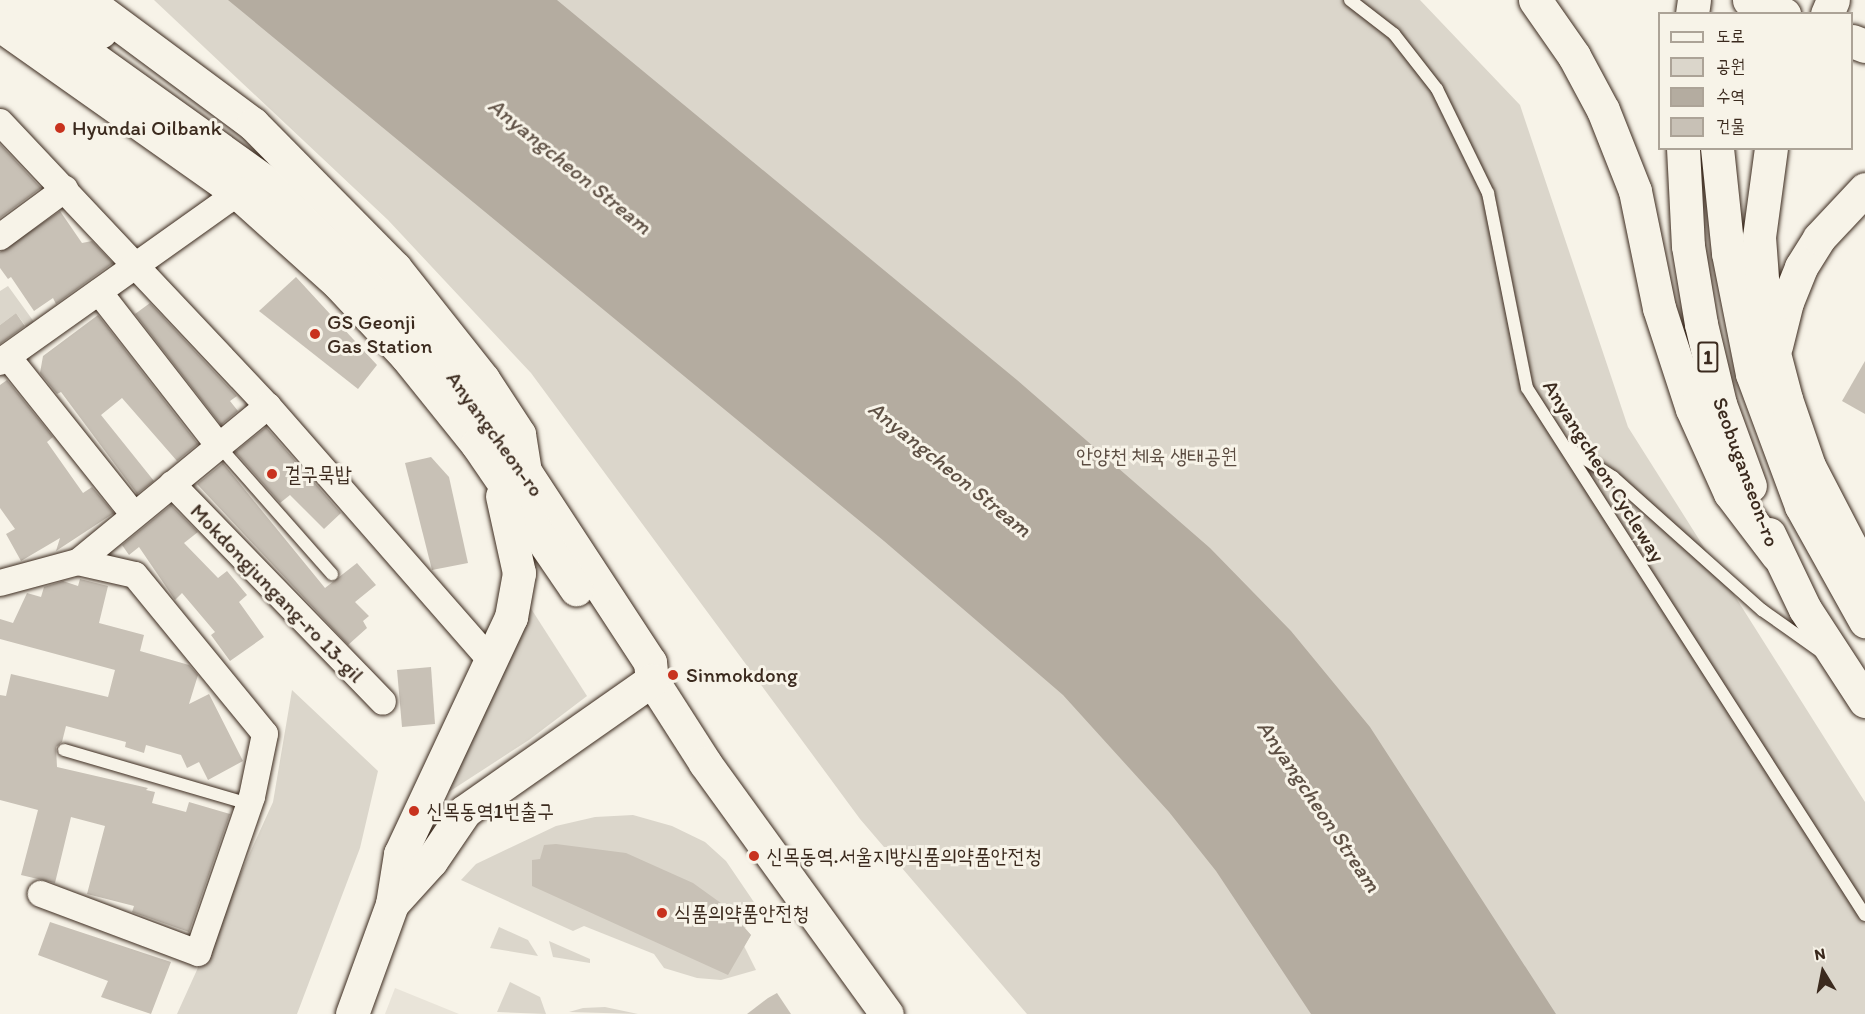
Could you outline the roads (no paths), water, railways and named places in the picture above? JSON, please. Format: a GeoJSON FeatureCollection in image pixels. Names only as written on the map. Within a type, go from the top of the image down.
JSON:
{"type":"FeatureCollection","features":[{"type":"Feature","properties":{"kind":"main road","name":"Anyangcheon-ro"},"geometry":{"type":"LineString","coordinates":[[12,0],[291,200],[389,296],[494,424],[650,662],[652,680],[705,763],[887,1014]]}},
{"type":"Feature","properties":{"kind":"main road"},"geometry":{"type":"LineString","coordinates":[[54,0],[268,154],[315,197],[357,245],[374,265],[389,296]]}},
{"type":"Feature","properties":{"kind":"main road"},"geometry":{"type":"LineString","coordinates":[[86,0],[219,98],[281,150],[395,268],[483,379],[519,434],[525,471]]}},
{"type":"Feature","properties":{"kind":"main road"},"geometry":{"type":"LineString","coordinates":[[1534,0],[1574,56],[1603,110],[1635,191],[1659,308],[1692,409],[1730,493],[1777,555]]}},
{"type":"Feature","properties":{"kind":"main road"},"geometry":{"type":"LineString","coordinates":[[1749,0],[1779,12]]}},
{"type":"Feature","properties":{"kind":"main road","name":"Anyangcheon-ro"},"geometry":{"type":"LineString","coordinates":[[0,25],[238,193],[338,283],[407,357],[493,468],[631,670],[652,680]]}},
{"type":"Feature","properties":{"kind":"main road","name":"Seobuganseon-ro"},"geometry":{"type":"LineString","coordinates":[[1683,150],[1688,246],[1710,369],[1733,444],[1777,555],[1805,609],[1865,701]]}},
{"type":"Feature","properties":{"kind":"main road","name":"Seobuganseon-ro"},"geometry":{"type":"LineString","coordinates":[[1717,150],[1730,265],[1752,374],[1801,506],[1865,621]]}},
{"type":"Feature","properties":{"kind":"main road"},"geometry":{"type":"LineString","coordinates":[[1771,150],[1761,204],[1759,260],[1774,357],[1809,466],[1865,574]]}},
{"type":"Feature","properties":{"kind":"main road"},"geometry":{"type":"LineString","coordinates":[[1774,357],[1787,303],[1801,267],[1819,238],[1865,189]]}},
{"type":"Feature","properties":{"kind":"main road"},"geometry":{"type":"LineString","coordinates":[[352,1014],[392,904],[400,854],[511,616],[519,573],[510,521],[493,468]]}},
{"type":"Feature","properties":{"kind":"main road"},"geometry":{"type":"LineString","coordinates":[[392,904],[431,861],[465,811],[652,680]]}},
{"type":"Feature","properties":{"kind":"street"},"geometry":{"type":"LineString","coordinates":[[1,124],[137,265],[268,406],[491,661]]}},
{"type":"Feature","properties":{"kind":"street"},"geometry":{"type":"LineString","coordinates":[[0,237],[65,189]]}},
{"type":"Feature","properties":{"kind":"street"},"geometry":{"type":"LineString","coordinates":[[134,515],[4,359],[238,193]]}},
{"type":"Feature","properties":{"kind":"street"},"geometry":{"type":"LineString","coordinates":[[99,292],[219,446]]}},
{"type":"Feature","properties":{"kind":"street","name":"Mokdongjungang-ro 13-gil"},"geometry":{"type":"LineString","coordinates":[[78,562],[268,406]]}},
{"type":"Feature","properties":{"kind":"street","name":"Mokdongjungang-ro 13-gil"},"geometry":{"type":"LineString","coordinates":[[172,484],[383,702]]}},
{"type":"Feature","properties":{"kind":"street"},"geometry":{"type":"LineString","coordinates":[[0,583],[78,562],[135,574],[265,734],[249,804],[198,953],[41,894]]}},
{"type":"Feature","properties":{"kind":"lane","name":"Anyangcheon Cycleway"},"geometry":{"type":"LineString","coordinates":[[1350,0],[1394,34],[1437,89],[1488,193],[1527,388],[1865,915]]}},
{"type":"Feature","properties":{"kind":"lane"},"geometry":{"type":"LineString","coordinates":[[219,446],[332,574]]}},
{"type":"Feature","properties":{"kind":"lane"},"geometry":{"type":"LineString","coordinates":[[1564,446],[1613,477],[1762,610],[1839,662]]}},
{"type":"Feature","properties":{"kind":"lane"},"geometry":{"type":"LineString","coordinates":[[64,750],[249,804]]}},
{"type":"Feature","properties":{"kind":"water","name":"Anyangcheon Stream"},"geometry":{"type":"Polygon","coordinates":[[[228,0],[557,0],[1017,380],[1210,548],[1291,631],[1370,727],[1556,1014],[1311,1014],[1216,871],[1169,812],[1063,695],[884,541],[228,0]]]}},
{"type":"Feature","properties":{"kind":"place","name":"Hyundai Oilbank"},"geometry":{"type":"Point","coordinates":[60,128]}},
{"type":"Feature","properties":{"kind":"place","name":"GS Geonji Gas Station"},"geometry":{"type":"Point","coordinates":[315,334]}},
{"type":"Feature","properties":{"kind":"place","name":"걸구묵밥"},"geometry":{"type":"Point","coordinates":[272,474]}},
{"type":"Feature","properties":{"kind":"place","name":"Sinmokdong"},"geometry":{"type":"Point","coordinates":[673,675]}},
{"type":"Feature","properties":{"kind":"place","name":"신목동역1번출구"},"geometry":{"type":"Point","coordinates":[414,811]}},
{"type":"Feature","properties":{"kind":"place","name":"신목동역.서울지방식품의약품안전청"},"geometry":{"type":"Point","coordinates":[754,856]}},
{"type":"Feature","properties":{"kind":"place","name":"식품의약품안전청"},"geometry":{"type":"Point","coordinates":[662,913]}},
{"type":"Feature","properties":{"kind":"park label","name":"안양천 체육 생태공원"},"geometry":{"type":"Point","coordinates":[1157,456]}}]}
